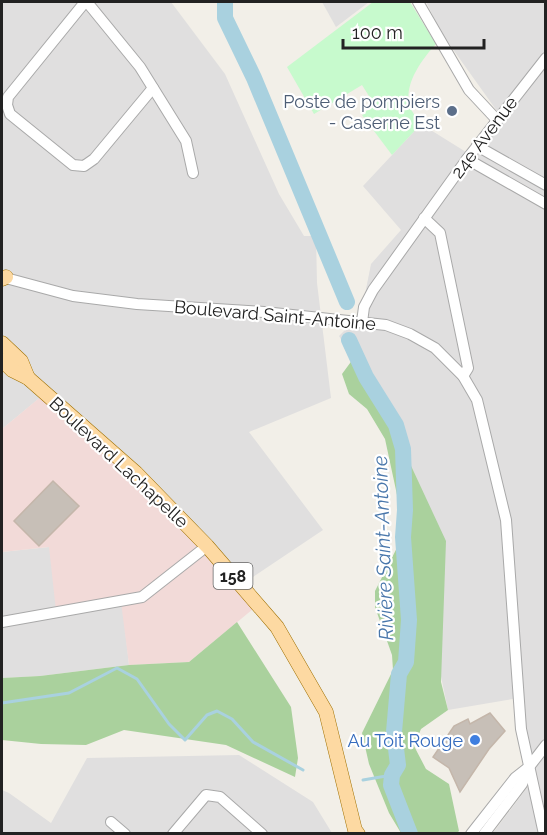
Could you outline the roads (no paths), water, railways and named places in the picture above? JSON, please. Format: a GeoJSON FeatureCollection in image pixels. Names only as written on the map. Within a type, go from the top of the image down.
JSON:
{"type":"FeatureCollection","features":[{"type":"Feature","properties":{"kind":"main road","name":"Boulevard Lachapelle"},"geometry":{"type":"LineString","coordinates":[[2,343],[21,361],[28,378]]}},
{"type":"Feature","properties":{"kind":"main road","name":"Boulevard Lachapelle"},"geometry":{"type":"LineString","coordinates":[[2,360],[12,370],[28,378],[136,473],[207,546],[278,627],[326,712],[356,832]]}},
{"type":"Feature","properties":{"kind":"street"},"geometry":{"type":"LineString","coordinates":[[153,88],[94,159],[84,166],[73,165],[10,114],[7,105],[8,97],[86,2],[140,67],[186,141],[193,173]]}},
{"type":"Feature","properties":{"kind":"street"},"geometry":{"type":"LineString","coordinates":[[418,2],[469,90],[497,120]]}},
{"type":"Feature","properties":{"kind":"street","name":"24e Avenue"},"geometry":{"type":"LineString","coordinates":[[362,322],[364,306],[373,290],[466,159],[546,58]]}},
{"type":"Feature","properties":{"kind":"street"},"geometry":{"type":"LineString","coordinates":[[477,146],[546,185]]}},
{"type":"Feature","properties":{"kind":"street"},"geometry":{"type":"LineString","coordinates":[[466,159],[546,204]]}},
{"type":"Feature","properties":{"kind":"street"},"geometry":{"type":"LineString","coordinates":[[424,218],[440,233],[468,368],[463,376]]}},
{"type":"Feature","properties":{"kind":"street","name":"Boulevard Saint-Antoine"},"geometry":{"type":"LineString","coordinates":[[3,278],[83,297],[137,304],[264,312],[386,325],[410,334],[435,348],[463,376],[477,400],[506,520],[521,729],[544,834]]}},
{"type":"Feature","properties":{"kind":"street"},"geometry":{"type":"LineString","coordinates":[[2,622],[142,597],[207,546]]}},
{"type":"Feature","properties":{"kind":"street"},"geometry":{"type":"LineString","coordinates":[[471,834],[515,778],[529,767],[546,745]]}},
{"type":"Feature","properties":{"kind":"street"},"geometry":{"type":"LineString","coordinates":[[484,834],[522,784],[529,767]]}},
{"type":"Feature","properties":{"kind":"street"},"geometry":{"type":"LineString","coordinates":[[174,834],[206,795],[220,797],[262,834]]}},
{"type":"Feature","properties":{"kind":"street"},"geometry":{"type":"LineString","coordinates":[[111,822],[125,834]]}},
{"type":"Feature","properties":{"kind":"waterway","name":"Rivière Saint-Antoine"},"geometry":{"type":"LineString","coordinates":[[225,2],[225,18],[254,78],[347,302]]}},
{"type":"Feature","properties":{"kind":"waterway","name":"Rivière Saint-Antoine"},"geometry":{"type":"LineString","coordinates":[[349,340],[366,377],[396,425],[403,449],[405,510],[403,537],[409,620],[406,662],[399,674],[394,732],[398,765],[392,775],[391,785],[410,834]]}},
{"type":"Feature","properties":{"kind":"waterway"},"geometry":{"type":"LineString","coordinates":[[2,703],[69,693],[117,668],[137,679],[169,724],[185,740],[207,715],[217,711],[232,719],[253,742],[303,770]]}},
{"type":"Feature","properties":{"kind":"waterway"},"geometry":{"type":"LineString","coordinates":[[363,780],[392,775]]}},
{"type":"Feature","properties":{"kind":"place","name":"Poste de pompiers - Caserne Est"},"geometry":{"type":"Point","coordinates":[452,111]}},
{"type":"Feature","properties":{"kind":"place","name":"Au Toit Rouge"},"geometry":{"type":"Point","coordinates":[475,740]}}]}
